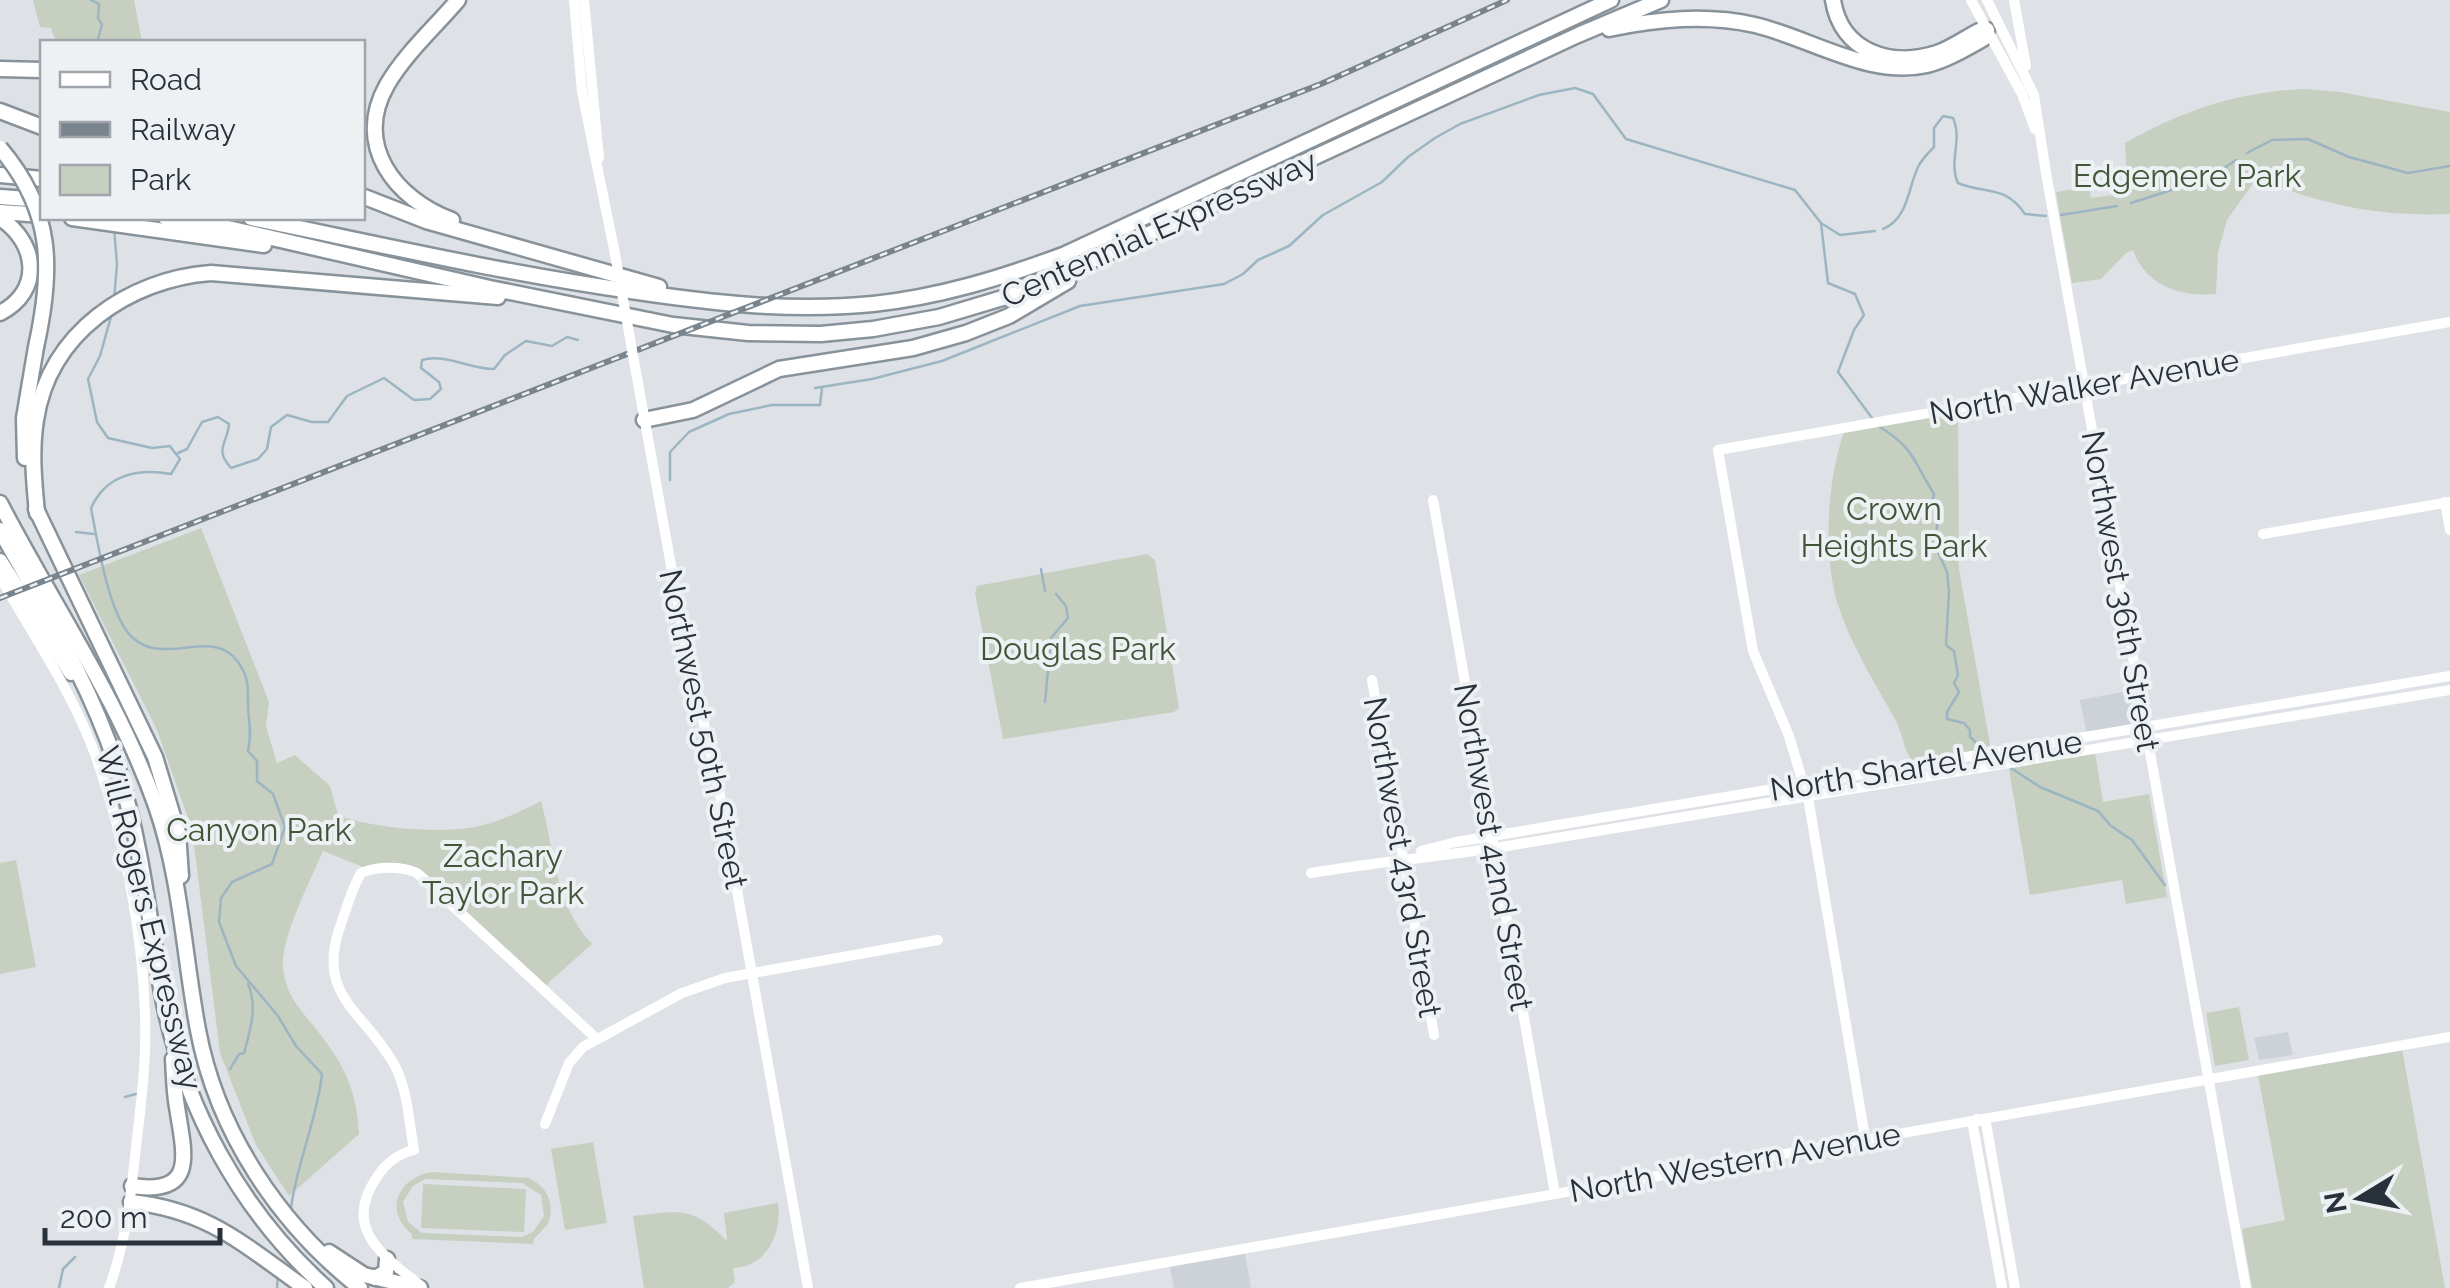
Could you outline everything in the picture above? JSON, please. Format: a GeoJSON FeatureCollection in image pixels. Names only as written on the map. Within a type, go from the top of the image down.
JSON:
{"type":"FeatureCollection","features":[{"type":"Feature","properties":{"kind":"highway"},"geometry":{"type":"LineString","coordinates":[[458,0],[399,68],[383,94],[376,129],[383,162],[398,188],[422,207],[546,256]]}},
{"type":"Feature","properties":{"kind":"highway","name":"Centennial Expressway"},"geometry":{"type":"LineString","coordinates":[[321,232],[542,279],[687,301],[815,307],[872,304],[952,290],[1014,273],[1171,206],[1611,0]]}},
{"type":"Feature","properties":{"kind":"highway","name":"Centennial Expressway"},"geometry":{"type":"LineString","coordinates":[[335,254],[714,330],[821,334],[940,317],[995,302],[1066,274],[1661,0]]}},
{"type":"Feature","properties":{"kind":"highway"},"geometry":{"type":"LineString","coordinates":[[1833,0],[1838,20],[1853,41],[1868,52],[1888,58],[1936,54],[1993,27]]}},
{"type":"Feature","properties":{"kind":"highway"},"geometry":{"type":"LineString","coordinates":[[1578,35],[1666,20],[1727,21],[1771,30],[1878,65],[1902,68],[1942,60],[1983,39],[1993,27]]}},
{"type":"Feature","properties":{"kind":"highway"},"geometry":{"type":"LineString","coordinates":[[0,69],[40,70]]}},
{"type":"Feature","properties":{"kind":"highway"},"geometry":{"type":"LineString","coordinates":[[0,111],[40,127]]}},
{"type":"Feature","properties":{"kind":"highway"},"geometry":{"type":"LineString","coordinates":[[0,148],[29,190],[40,215]]}},
{"type":"Feature","properties":{"kind":"highway"},"geometry":{"type":"LineString","coordinates":[[0,175],[40,179]]}},
{"type":"Feature","properties":{"kind":"highway"},"geometry":{"type":"LineString","coordinates":[[0,197],[40,200]]}},
{"type":"Feature","properties":{"kind":"highway"},"geometry":{"type":"LineString","coordinates":[[365,197],[426,221],[642,284],[738,305]]}},
{"type":"Feature","properties":{"kind":"highway"},"geometry":{"type":"LineString","coordinates":[[0,215],[40,214]]}},
{"type":"Feature","properties":{"kind":"highway"},"geometry":{"type":"LineString","coordinates":[[0,215],[23,239],[32,267],[24,294],[0,313]]}},
{"type":"Feature","properties":{"kind":"highway"},"geometry":{"type":"LineString","coordinates":[[41,220],[47,250],[46,296],[28,390],[24,440],[28,483],[37,513],[137,716],[161,774],[178,833],[186,952]]}},
{"type":"Feature","properties":{"kind":"highway"},"geometry":{"type":"LineString","coordinates":[[85,220],[335,254]]}},
{"type":"Feature","properties":{"kind":"highway"},"geometry":{"type":"LineString","coordinates":[[180,220],[335,254]]}},
{"type":"Feature","properties":{"kind":"highway"},"geometry":{"type":"LineString","coordinates":[[261,220],[321,232]]}},
{"type":"Feature","properties":{"kind":"highway"},"geometry":{"type":"LineString","coordinates":[[288,220],[321,232]]}},
{"type":"Feature","properties":{"kind":"highway"},"geometry":{"type":"LineString","coordinates":[[643,414],[692,410],[780,369],[913,348],[984,326],[1009,316],[1138,240]]}},
{"type":"Feature","properties":{"kind":"highway"},"geometry":{"type":"LineString","coordinates":[[37,513],[33,446],[36,417],[50,378],[86,326],[121,299],[152,284],[212,273],[560,302]]}},
{"type":"Feature","properties":{"kind":"highway","name":"Will Rogers Expressway"},"geometry":{"type":"LineString","coordinates":[[0,503],[108,696],[142,769],[167,845],[204,1060],[237,1141],[311,1239],[360,1288]]}},
{"type":"Feature","properties":{"kind":"highway","name":"Will Rogers Expressway"},"geometry":{"type":"LineString","coordinates":[[0,530],[64,643],[120,774],[133,823],[172,1038],[204,1126],[264,1223],[326,1288]]}},
{"type":"Feature","properties":{"kind":"highway"},"geometry":{"type":"LineString","coordinates":[[0,561],[94,707]]}},
{"type":"Feature","properties":{"kind":"highway"},"geometry":{"type":"LineString","coordinates":[[132,1194],[165,1188],[183,1168],[172,1038]]}},
{"type":"Feature","properties":{"kind":"highway"},"geometry":{"type":"LineString","coordinates":[[132,1194],[212,1224],[305,1288]]}},
{"type":"Feature","properties":{"kind":"highway"},"geometry":{"type":"LineString","coordinates":[[311,1239],[348,1266],[375,1278],[422,1288]]}},
{"type":"Feature","properties":{"kind":"highway"},"geometry":{"type":"LineString","coordinates":[[375,1278],[386,1272],[386,1258]]}},
{"type":"Feature","properties":{"kind":"street","name":"Northwest 50th Street"},"geometry":{"type":"LineString","coordinates":[[574,0],[582,92],[684,632],[720,796],[808,1288]]}},
{"type":"Feature","properties":{"kind":"street","name":"Northwest 50th Street"},"geometry":{"type":"LineString","coordinates":[[584,0],[600,143],[599,169]]}},
{"type":"Feature","properties":{"kind":"street","name":"Northwest 36th Street"},"geometry":{"type":"LineString","coordinates":[[1971,0],[2028,77],[2037,105],[2041,146],[2208,1078]]}},
{"type":"Feature","properties":{"kind":"street","name":"Northwest 36th Street"},"geometry":{"type":"LineString","coordinates":[[1987,0],[1993,27],[2041,146]]}},
{"type":"Feature","properties":{"kind":"street"},"geometry":{"type":"LineString","coordinates":[[2014,0],[2028,77]]}},
{"type":"Feature","properties":{"kind":"street"},"geometry":{"type":"LineString","coordinates":[[1993,27],[2017,16]]}},
{"type":"Feature","properties":{"kind":"street","name":"North Walker Avenue"},"geometry":{"type":"LineString","coordinates":[[1804,791],[1788,736],[1753,651],[1718,450],[2450,322]]}},
{"type":"Feature","properties":{"kind":"street","name":"Northwest 42nd Street"},"geometry":{"type":"LineString","coordinates":[[1433,500],[1556,1194]]}},
{"type":"Feature","properties":{"kind":"street"},"geometry":{"type":"LineString","coordinates":[[2263,534],[2448,502],[2450,530]]}},
{"type":"Feature","properties":{"kind":"street"},"geometry":{"type":"LineString","coordinates":[[0,577],[74,704],[103,778],[128,880],[144,1000],[144,1077],[132,1194],[108,1288]]}},
{"type":"Feature","properties":{"kind":"street","name":"North Shartel Avenue"},"geometry":{"type":"LineString","coordinates":[[1311,874],[1804,791],[2014,763],[2450,676]]}},
{"type":"Feature","properties":{"kind":"street","name":"Northwest 43rd Street"},"geometry":{"type":"LineString","coordinates":[[1372,680],[1434,1034]]}},
{"type":"Feature","properties":{"kind":"street","name":"North Shartel Avenue"},"geometry":{"type":"LineString","coordinates":[[1804,791],[1997,753],[2450,690]]}},
{"type":"Feature","properties":{"kind":"street"},"geometry":{"type":"LineString","coordinates":[[1804,791],[1865,1138]]}},
{"type":"Feature","properties":{"kind":"street"},"geometry":{"type":"LineString","coordinates":[[422,1288],[376,1248],[366,1230],[364,1201],[386,1165],[414,1150],[399,1075],[342,994],[333,973],[334,943],[357,880],[368,870],[404,868],[417,872],[596,1038]]}},
{"type":"Feature","properties":{"kind":"street"},"geometry":{"type":"LineString","coordinates":[[545,1124],[569,1063],[596,1038],[698,986],[752,972],[938,940]]}},
{"type":"Feature","properties":{"kind":"street","name":"North Western Avenue"},"geometry":{"type":"LineString","coordinates":[[1020,1288],[2450,1037]]}},
{"type":"Feature","properties":{"kind":"street"},"geometry":{"type":"LineString","coordinates":[[2208,1078],[2246,1288]]}},
{"type":"Feature","properties":{"kind":"street"},"geometry":{"type":"LineString","coordinates":[[2002,1288],[1973,1126],[1976,1118],[1986,1123],[2015,1288]]}},
{"type":"Feature","properties":{"kind":"shaded area"},"geometry":{"type":"Polygon","coordinates":[[[2133,690],[2138,718],[2134,725],[2089,733],[2086,730],[2080,700],[2133,690]]]}},
{"type":"Feature","properties":{"kind":"shaded area"},"geometry":{"type":"Polygon","coordinates":[[[2288,1032],[2293,1055],[2259,1060],[2254,1038],[2288,1032]]]}},
{"type":"Feature","properties":{"kind":"shaded area"},"geometry":{"type":"Polygon","coordinates":[[[1245,1254],[1251,1288],[1174,1288],[1170,1267],[1245,1254]]]}},
{"type":"Feature","properties":{"kind":"green space"},"geometry":{"type":"Polygon","coordinates":[[[33,0],[134,0],[142,40],[55,40],[51,28],[40,27],[33,0]]]}},
{"type":"Feature","properties":{"kind":"green space","name":"Edgemere Park"},"geometry":{"type":"Polygon","coordinates":[[[2304,89],[2450,112],[2450,214],[2402,214],[2356,208],[2265,181],[2254,182],[2227,220],[2218,252],[2216,294],[2166,287],[2146,272],[2133,250],[2101,279],[2072,283],[2056,192],[2089,187],[2091,198],[2128,193],[2125,143],[2212,105],[2256,94],[2304,89]]]}},
{"type":"Feature","properties":{"kind":"green space","name":"Crown Heights Park"},"geometry":{"type":"Polygon","coordinates":[[[1958,411],[1959,569],[1991,750],[1914,763],[1837,602],[1830,562],[1831,494],[1844,432],[1958,411]]]}},
{"type":"Feature","properties":{"kind":"green space","name":"Canyon Park"},"geometry":{"type":"Polygon","coordinates":[[[201,528],[269,702],[266,726],[277,763],[295,755],[330,786],[338,815],[385,826],[469,828],[497,821],[541,801],[563,894],[579,928],[592,944],[546,985],[424,872],[414,867],[363,867],[323,851],[291,925],[283,968],[293,999],[345,1074],[359,1134],[289,1196],[256,1145],[220,1053],[192,829],[157,730],[79,575],[201,528]]]}},
{"type":"Feature","properties":{"kind":"green space","name":"Douglas Park"},"geometry":{"type":"Polygon","coordinates":[[[1147,554],[1155,560],[1179,708],[1174,712],[1003,739],[975,593],[977,586],[1147,554]]]}},
{"type":"Feature","properties":{"kind":"green space"},"geometry":{"type":"Polygon","coordinates":[[[2095,752],[2103,802],[2149,794],[2167,897],[2126,904],[2122,880],[2030,895],[2009,769],[2095,752]]]}},
{"type":"Feature","properties":{"kind":"green space"},"geometry":{"type":"Polygon","coordinates":[[[16,860],[36,967],[0,974],[0,863],[16,860]]]}},
{"type":"Feature","properties":{"kind":"green space"},"geometry":{"type":"Polygon","coordinates":[[[2239,1007],[2249,1060],[2215,1066],[2206,1013],[2239,1007]]]}},
{"type":"Feature","properties":{"kind":"green space"},"geometry":{"type":"Polygon","coordinates":[[[2402,1049],[2445,1288],[2252,1288],[2242,1229],[2285,1220],[2258,1075],[2402,1049]]]}},
{"type":"Feature","properties":{"kind":"green space"},"geometry":{"type":"Polygon","coordinates":[[[593,1142],[607,1223],[565,1230],[551,1149],[593,1142]]]}},
{"type":"Feature","properties":{"kind":"green space"},"geometry":{"type":"Polygon","coordinates":[[[432,1172],[529,1178],[548,1197],[548,1224],[533,1244],[412,1239],[398,1216],[398,1197],[420,1175],[432,1172]],[[425,1179],[413,1186],[403,1202],[408,1222],[422,1233],[521,1237],[533,1232],[544,1216],[541,1195],[522,1183],[425,1179]]]}},
{"type":"Feature","properties":{"kind":"green space"},"geometry":{"type":"Polygon","coordinates":[[[423,1184],[526,1189],[524,1232],[421,1228],[423,1184]]]}},
{"type":"Feature","properties":{"kind":"green space"},"geometry":{"type":"Polygon","coordinates":[[[778,1203],[777,1226],[770,1247],[755,1262],[733,1268],[735,1282],[728,1288],[644,1288],[633,1216],[684,1213],[704,1221],[727,1241],[724,1213],[778,1203]]]}},
{"type":"Feature","properties":{"kind":"waterway"},"geometry":{"type":"LineString","coordinates":[[91,0],[99,4],[102,25],[98,40]]}},
{"type":"Feature","properties":{"kind":"waterway"},"geometry":{"type":"LineString","coordinates":[[815,388],[872,379],[942,361],[1080,306],[1224,284],[1258,260],[1289,246],[1323,215],[1382,182],[1408,157],[1460,124],[1539,95],[1575,88],[1593,94],[1626,139],[1795,190],[1821,223],[1840,235],[1875,231]]}},
{"type":"Feature","properties":{"kind":"waterway"},"geometry":{"type":"LineString","coordinates":[[1883,229],[1902,211],[1918,167],[1934,147],[1934,128],[1943,116],[1953,118],[1956,126],[1954,167],[1958,183],[2002,194],[2025,214],[2046,216]]}},
{"type":"Feature","properties":{"kind":"waterway"},"geometry":{"type":"LineString","coordinates":[[2247,153],[2272,140],[2308,139],[2349,157],[2408,173],[2450,166]]}},
{"type":"Feature","properties":{"kind":"waterway"},"geometry":{"type":"LineString","coordinates":[[2131,203],[2209,178],[2236,160]]}},
{"type":"Feature","properties":{"kind":"waterway"},"geometry":{"type":"LineString","coordinates":[[2061,215],[2117,206]]}},
{"type":"Feature","properties":{"kind":"waterway"},"geometry":{"type":"LineString","coordinates":[[1821,223],[1828,283],[1855,294],[1864,315],[1838,372],[1872,418]]}},
{"type":"Feature","properties":{"kind":"waterway"},"geometry":{"type":"LineString","coordinates":[[114,228],[114,300]]}},
{"type":"Feature","properties":{"kind":"waterway"},"geometry":{"type":"LineString","coordinates":[[112,313],[100,356],[88,379],[97,422],[108,438],[152,448],[170,446],[175,453]]}},
{"type":"Feature","properties":{"kind":"waterway"},"geometry":{"type":"LineString","coordinates":[[178,453],[187,449],[202,422],[218,417],[229,424],[222,451],[231,468],[258,459],[267,449],[271,427],[287,415],[328,422],[347,396],[384,378],[414,400],[430,399],[441,389],[439,382],[421,368],[422,360],[439,358],[494,369],[505,355],[526,341],[552,346],[567,337],[578,340]]}},
{"type":"Feature","properties":{"kind":"waterway"},"geometry":{"type":"LineString","coordinates":[[670,480],[670,452],[689,432],[729,414],[772,405],[820,405],[822,388]]}},
{"type":"Feature","properties":{"kind":"waterway"},"geometry":{"type":"LineString","coordinates":[[1880,427],[1912,456],[1934,494],[1932,505],[1938,506],[1936,547],[1947,572],[1949,592],[1946,645],[1954,651],[1958,675],[1954,683],[1959,692],[1947,719],[1964,723],[1970,737],[1983,749]]}},
{"type":"Feature","properties":{"kind":"waterway"},"geometry":{"type":"LineString","coordinates":[[176,454],[180,459],[171,474],[146,472],[124,476],[105,488],[91,508],[111,596],[117,614],[133,638],[159,649],[216,647],[238,662],[246,679],[248,751],[257,761],[257,781],[273,794],[285,827],[272,864],[232,882],[221,898],[219,922],[236,966],[322,1074],[291,1208]]}},
{"type":"Feature","properties":{"kind":"waterway"},"geometry":{"type":"LineString","coordinates":[[76,532],[94,534]]}},
{"type":"Feature","properties":{"kind":"waterway"},"geometry":{"type":"LineString","coordinates":[[1041,569],[1045,591]]}},
{"type":"Feature","properties":{"kind":"waterway"},"geometry":{"type":"LineString","coordinates":[[1045,702],[1051,638],[1068,618],[1066,606],[1056,594]]}},
{"type":"Feature","properties":{"kind":"waterway"},"geometry":{"type":"LineString","coordinates":[[2011,768],[2040,787],[2098,811],[2132,840],[2165,885]]}},
{"type":"Feature","properties":{"kind":"waterway"},"geometry":{"type":"LineString","coordinates":[[230,1069],[239,1054],[244,1053],[251,1027],[253,1010],[248,984]]}},
{"type":"Feature","properties":{"kind":"waterway"},"geometry":{"type":"LineString","coordinates":[[125,1097],[136,1094]]}},
{"type":"Feature","properties":{"kind":"waterway"},"geometry":{"type":"LineString","coordinates":[[59,1288],[63,1269],[75,1257]]}},
{"type":"Feature","properties":{"kind":"waterway"},"geometry":{"type":"LineString","coordinates":[[277,1288],[278,1275]]}},
{"type":"Feature","properties":{"kind":"railway"},"geometry":{"type":"LineString","coordinates":[[0,598],[1321,84],[1507,0]]}},
{"type":"Feature","properties":{"kind":"park label","name":"Zachary Taylor Park"},"geometry":{"type":"Point","coordinates":[503,874]}}]}
